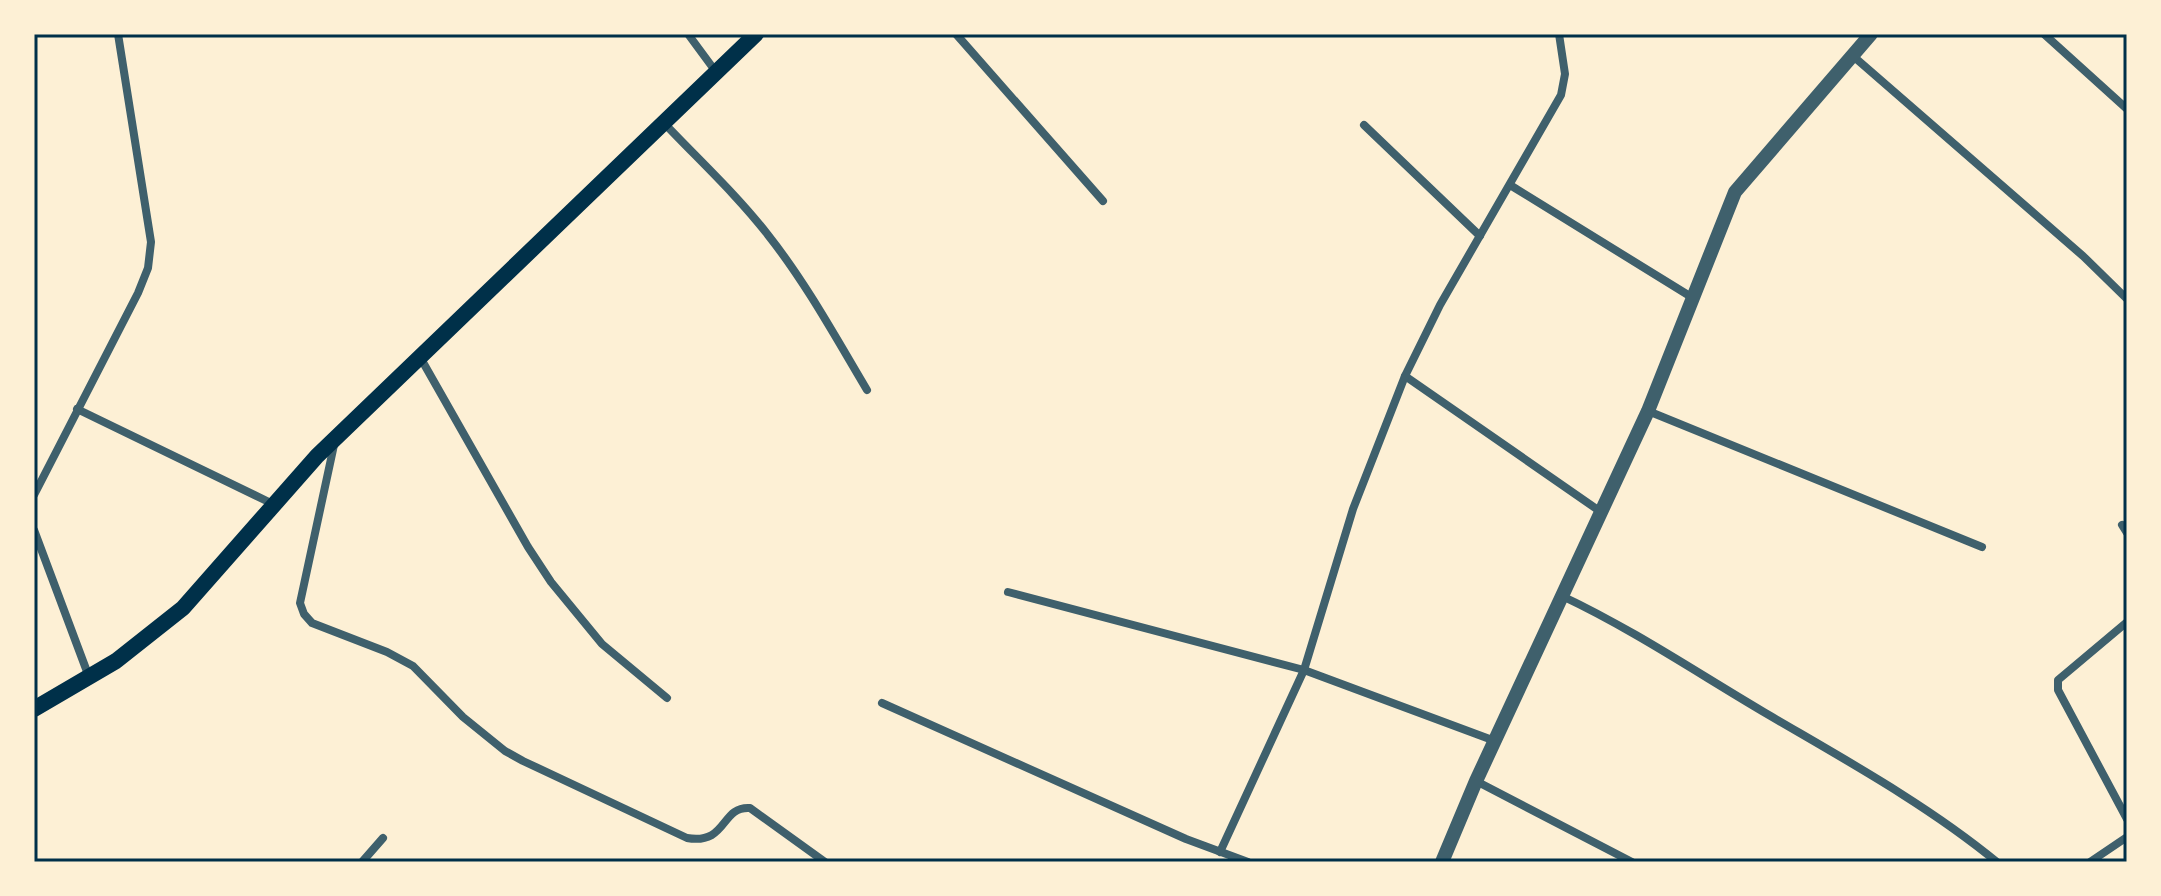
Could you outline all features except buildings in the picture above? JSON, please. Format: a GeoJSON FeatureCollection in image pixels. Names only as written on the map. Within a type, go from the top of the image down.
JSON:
{"type":"FeatureCollection","features":[{"type":"Feature","properties":{"kind":"main road"},"geometry":{"type":"LineString","coordinates":[[34,709],[116,661],[183,608],[336,437],[756,34]]}},
{"type":"Feature","properties":{"kind":"street"},"geometry":{"type":"LineString","coordinates":[[34,495],[148,268],[151,242],[118,34]]}},
{"type":"Feature","properties":{"kind":"street"},"geometry":{"type":"LineString","coordinates":[[688,34],[716,72]]}},
{"type":"Feature","properties":{"kind":"street"},"geometry":{"type":"LineString","coordinates":[[956,34],[1103,201]]}},
{"type":"Feature","properties":{"kind":"street"},"geometry":{"type":"LineString","coordinates":[[1220,852],[1304,670],[1353,509],[1405,376],[1440,305],[1561,95],[1565,74],[1559,34]]}},
{"type":"Feature","properties":{"kind":"street"},"geometry":{"type":"LineString","coordinates":[[1442,862],[1476,781],[1648,411],[1735,192],[1871,34]]}},
{"type":"Feature","properties":{"kind":"street"},"geometry":{"type":"LineString","coordinates":[[2044,34],[2127,109]]}},
{"type":"Feature","properties":{"kind":"street"},"geometry":{"type":"LineString","coordinates":[[1853,56],[2083,256],[2127,299]]}},
{"type":"Feature","properties":{"kind":"street"},"geometry":{"type":"LineString","coordinates":[[664,123],[744,205],[769,236],[813,300],[867,390]]}},
{"type":"Feature","properties":{"kind":"street"},"geometry":{"type":"LineString","coordinates":[[1364,125],[1480,236]]}},
{"type":"Feature","properties":{"kind":"street"},"geometry":{"type":"LineString","coordinates":[[1510,185],[1694,299]]}},
{"type":"Feature","properties":{"kind":"street"},"geometry":{"type":"LineString","coordinates":[[419,357],[551,582],[602,644],[667,698]]}},
{"type":"Feature","properties":{"kind":"street"},"geometry":{"type":"LineString","coordinates":[[1405,376],[1601,512]]}},
{"type":"Feature","properties":{"kind":"street"},"geometry":{"type":"LineString","coordinates":[[77,409],[273,504]]}},
{"type":"Feature","properties":{"kind":"street"},"geometry":{"type":"LineString","coordinates":[[1648,411],[1982,547]]}},
{"type":"Feature","properties":{"kind":"street"},"geometry":{"type":"LineString","coordinates":[[336,437],[300,603],[312,623],[387,652],[413,666],[463,717],[505,751],[687,838],[705,840],[713,836],[732,814],[742,808],[750,808],[825,862]]}},
{"type":"Feature","properties":{"kind":"street"},"geometry":{"type":"LineString","coordinates":[[34,530],[89,677]]}},
{"type":"Feature","properties":{"kind":"street"},"geometry":{"type":"LineString","coordinates":[[1008,592],[1304,670],[1495,741]]}},
{"type":"Feature","properties":{"kind":"street"},"geometry":{"type":"LineString","coordinates":[[1562,596],[1615,624],[1875,778],[1962,834],[1997,862]]}},
{"type":"Feature","properties":{"kind":"street"},"geometry":{"type":"LineString","coordinates":[[2127,622],[2058,680],[2058,690],[2127,819]]}},
{"type":"Feature","properties":{"kind":"street"},"geometry":{"type":"LineString","coordinates":[[882,703],[1248,862]]}},
{"type":"Feature","properties":{"kind":"street"},"geometry":{"type":"LineString","coordinates":[[1476,781],[1632,862]]}},
{"type":"Feature","properties":{"kind":"street"},"geometry":{"type":"LineString","coordinates":[[2090,862],[2127,837]]}},
{"type":"Feature","properties":{"kind":"street"},"geometry":{"type":"LineString","coordinates":[[362,862],[383,838]]}}]}
